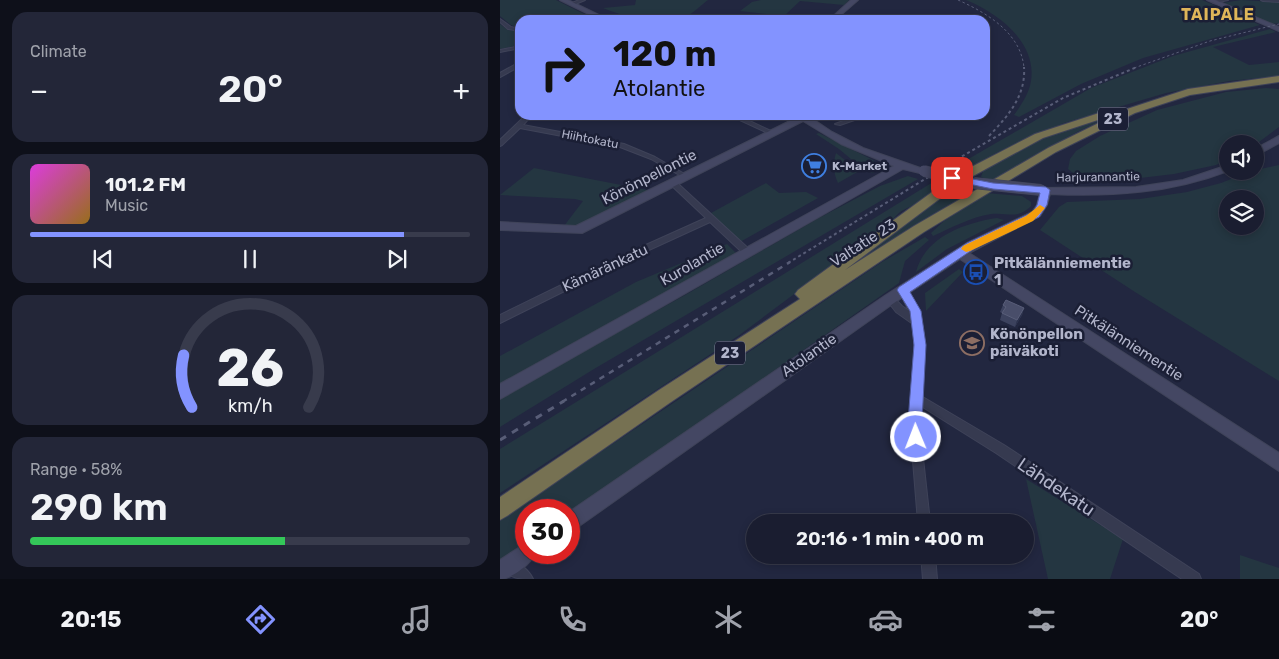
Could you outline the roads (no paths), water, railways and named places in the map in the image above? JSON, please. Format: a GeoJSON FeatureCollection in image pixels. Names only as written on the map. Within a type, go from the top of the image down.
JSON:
{"type":"FeatureCollection","features":[{"type":"Feature","properties":{"kind":"highway","name":"Valtatie 23"},"geometry":{"type":"LineString","coordinates":[[500,509],[665,396],[919,230],[1052,150],[1132,111],[1188,92],[1279,81]]}},
{"type":"Feature","properties":{"kind":"highway"},"geometry":{"type":"LineString","coordinates":[[665,396],[955,179],[1012,150],[1066,126],[1150,101],[1188,92]]}},
{"type":"Feature","properties":{"kind":"street"},"geometry":{"type":"LineString","coordinates":[[562,0],[595,15]]}},
{"type":"Feature","properties":{"kind":"street"},"geometry":{"type":"LineString","coordinates":[[572,4],[583,0]]}},
{"type":"Feature","properties":{"kind":"street"},"geometry":{"type":"LineString","coordinates":[[837,15],[849,3],[855,0]]}},
{"type":"Feature","properties":{"kind":"street"},"geometry":{"type":"LineString","coordinates":[[1212,1],[1226,0]]}},
{"type":"Feature","properties":{"kind":"street"},"geometry":{"type":"LineString","coordinates":[[1263,0],[1279,1]]}},
{"type":"Feature","properties":{"kind":"street"},"geometry":{"type":"LineString","coordinates":[[1212,1],[1279,29]]}},
{"type":"Feature","properties":{"kind":"street"},"geometry":{"type":"LineString","coordinates":[[500,20],[510,28],[515,29]]}},
{"type":"Feature","properties":{"kind":"street"},"geometry":{"type":"LineString","coordinates":[[500,51],[515,48]]}},
{"type":"Feature","properties":{"kind":"street"},"geometry":{"type":"LineString","coordinates":[[500,75],[515,67]]}},
{"type":"Feature","properties":{"kind":"street"},"geometry":{"type":"LineString","coordinates":[[500,144],[524,120]]}},
{"type":"Feature","properties":{"kind":"street"},"geometry":{"type":"LineString","coordinates":[[743,120],[772,133]]}},
{"type":"Feature","properties":{"kind":"street","name":"Könönpellontie"},"geometry":{"type":"LineString","coordinates":[[500,226],[578,230],[796,120]]}},
{"type":"Feature","properties":{"kind":"street","name":"Harjurannantie"},"geometry":{"type":"LineString","coordinates":[[809,120],[834,136],[901,166],[974,183],[1043,190],[1099,192],[1149,188],[1203,177],[1219,171]]}},
{"type":"Feature","properties":{"kind":"street"},"geometry":{"type":"LineString","coordinates":[[838,124],[850,120]]}},
{"type":"Feature","properties":{"kind":"street","name":"Hiihtokatu"},"geometry":{"type":"LineString","coordinates":[[518,126],[622,145],[654,158],[685,176]]}},
{"type":"Feature","properties":{"kind":"street"},"geometry":{"type":"LineString","coordinates":[[1264,148],[1279,139]]}},
{"type":"Feature","properties":{"kind":"street","name":"Kurolantie"},"geometry":{"type":"LineString","coordinates":[[500,392],[901,166]]}},
{"type":"Feature","properties":{"kind":"street"},"geometry":{"type":"LineString","coordinates":[[673,183],[747,252]]}},
{"type":"Feature","properties":{"kind":"street","name":"Atolantie"},"geometry":{"type":"LineString","coordinates":[[580,515],[903,290],[960,253],[1036,214],[1042,205],[1043,190]]}},
{"type":"Feature","properties":{"kind":"street","name":"Kämäränkatu"},"geometry":{"type":"LineString","coordinates":[[500,318],[622,259],[711,219]]}},
{"type":"Feature","properties":{"kind":"street","name":"Pitkälänniementie"},"geometry":{"type":"LineString","coordinates":[[960,253],[1063,318],[1279,463]]}},
{"type":"Feature","properties":{"kind":"street"},"geometry":{"type":"LineString","coordinates":[[903,290],[916,311],[920,358],[915,429],[923,514]]}},
{"type":"Feature","properties":{"kind":"street"},"geometry":{"type":"LineString","coordinates":[[890,299],[899,309],[916,321]]}},
{"type":"Feature","properties":{"kind":"street","name":"Lähdekatu"},"geometry":{"type":"LineString","coordinates":[[916,398],[1000,450],[1194,579]]}},
{"type":"Feature","properties":{"kind":"street"},"geometry":{"type":"LineString","coordinates":[[515,560],[504,568],[526,579]]}},
{"type":"Feature","properties":{"kind":"street"},"geometry":{"type":"LineString","coordinates":[[929,564],[930,579]]}},
{"type":"Feature","properties":{"kind":"railway"},"geometry":{"type":"LineString","coordinates":[[958,0],[986,15]]}},
{"type":"Feature","properties":{"kind":"railway"},"geometry":{"type":"LineString","coordinates":[[990,17],[1001,26],[1016,44],[1024,68]]}},
{"type":"Feature","properties":{"kind":"railway"},"geometry":{"type":"LineString","coordinates":[[1134,68],[1210,41],[1279,24]]}},
{"type":"Feature","properties":{"kind":"railway"},"geometry":{"type":"LineString","coordinates":[[788,263],[961,157],[1063,98],[1137,67]]}},
{"type":"Feature","properties":{"kind":"railway"},"geometry":{"type":"LineString","coordinates":[[989,136],[1003,121],[1019,96],[1024,77],[1024,68]]}},
{"type":"Feature","properties":{"kind":"railway"},"geometry":{"type":"LineString","coordinates":[[562,402],[790,262]]}},
{"type":"Feature","properties":{"kind":"railway"},"geometry":{"type":"LineString","coordinates":[[500,440],[564,401]]}},
{"type":"Feature","properties":{"kind":"place","name":"K-Market"},"geometry":{"type":"Point","coordinates":[814,166]}},
{"type":"Feature","properties":{"kind":"place","name":"Pitkälänniementie 1"},"geometry":{"type":"Point","coordinates":[976,272]}},
{"type":"Feature","properties":{"kind":"place","name":"Könönpellon päiväkoti"},"geometry":{"type":"Point","coordinates":[972,343]}},
{"type":"Feature","properties":{"kind":"district","name":"TAIPALE"},"geometry":{"type":"Point","coordinates":[1218,14]}}]}
